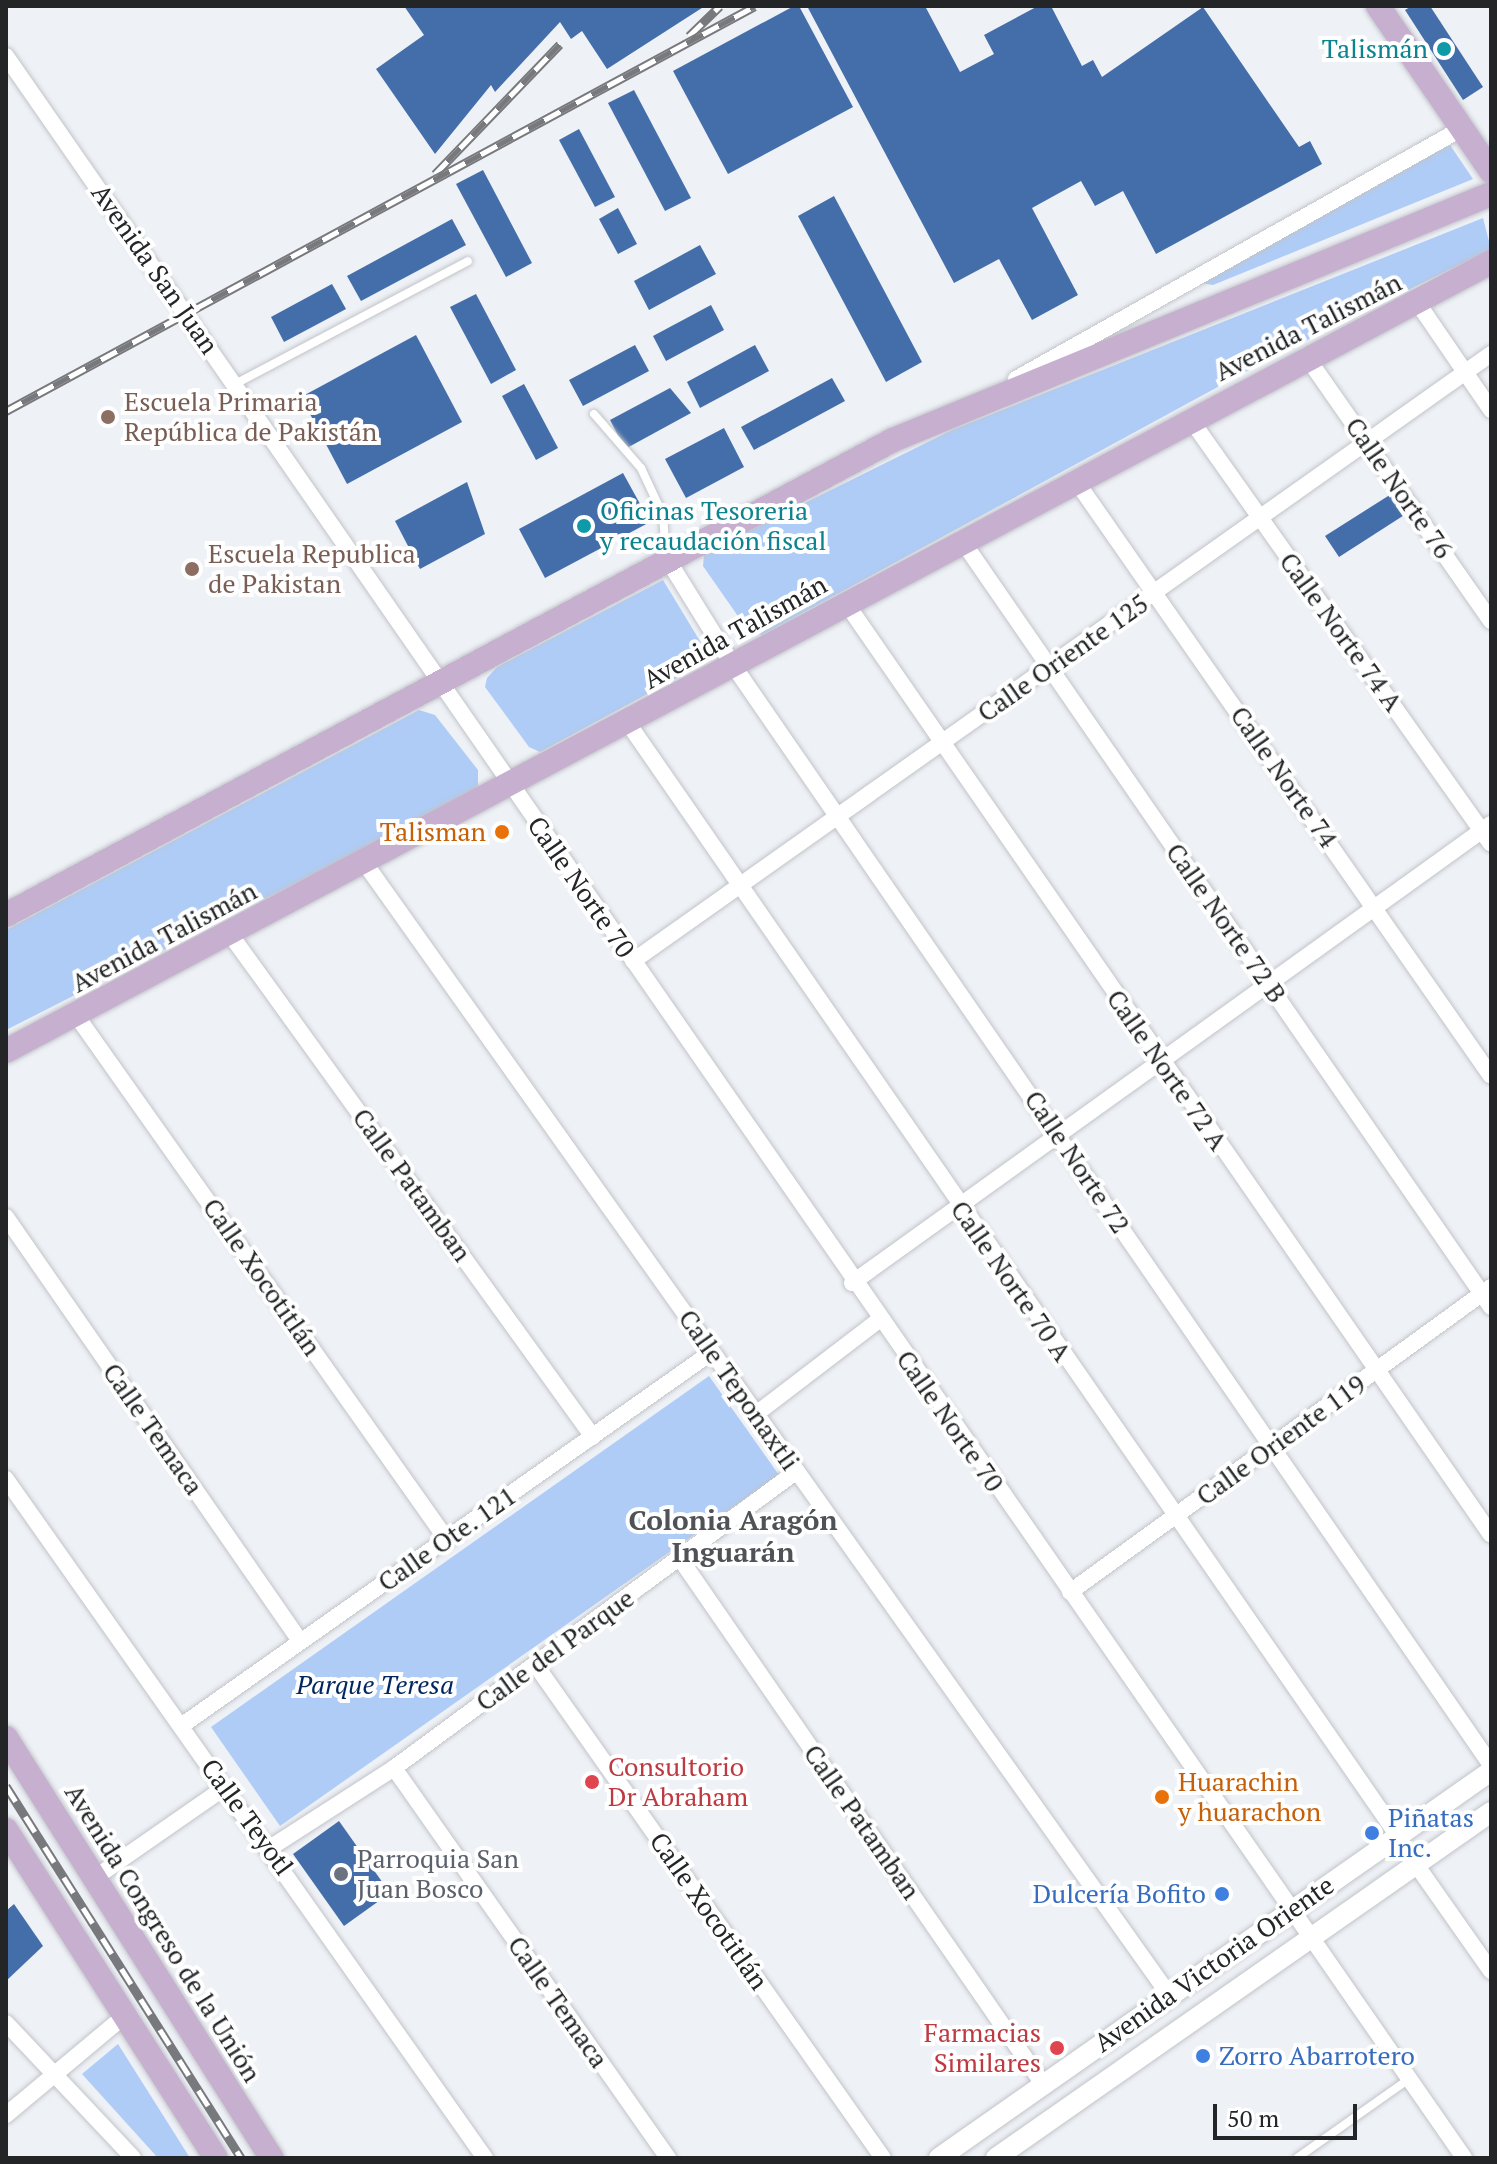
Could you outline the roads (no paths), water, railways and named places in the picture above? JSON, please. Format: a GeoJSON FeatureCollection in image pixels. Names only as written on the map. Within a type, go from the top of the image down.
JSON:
{"type":"FeatureCollection","features":[{"type":"Feature","properties":{"kind":"main road"},"geometry":{"type":"LineString","coordinates":[[1378,6],[1491,171]]}},
{"type":"Feature","properties":{"kind":"main road","name":"Avenida Talismán"},"geometry":{"type":"LineString","coordinates":[[6,915],[666,557],[979,400],[1491,194]]}},
{"type":"Feature","properties":{"kind":"main road","name":"Avenida Talismán"},"geometry":{"type":"LineString","coordinates":[[6,1051],[628,723],[961,539],[1491,262]]}},
{"type":"Feature","properties":{"kind":"main road","name":"Avenida Congreso de la Unión"},"geometry":{"type":"LineString","coordinates":[[6,1738],[272,2158]]}},
{"type":"Feature","properties":{"kind":"main road"},"geometry":{"type":"LineString","coordinates":[[6,1830],[127,2014],[216,2158]]}},
{"type":"Feature","properties":{"kind":"street","name":"Avenida San Juan"},"geometry":{"type":"LineString","coordinates":[[6,56],[237,383],[439,681]]}},
{"type":"Feature","properties":{"kind":"street","name":"Avenida Talismán"},"geometry":{"type":"LineString","coordinates":[[979,400],[1461,129]]}},
{"type":"Feature","properties":{"kind":"street"},"geometry":{"type":"LineString","coordinates":[[1417,302],[1491,410]]}},
{"type":"Feature","properties":{"kind":"street","name":"Calle Oriente 125"},"geometry":{"type":"LineString","coordinates":[[633,961],[1491,354]]}},
{"type":"Feature","properties":{"kind":"street","name":"Calle Norte 76"},"geometry":{"type":"LineString","coordinates":[[1306,356],[1491,621]]}},
{"type":"Feature","properties":{"kind":"street","name":"Calle Norte 74 A"},"geometry":{"type":"LineString","coordinates":[[1191,420],[1259,519],[1488,832]]}},
{"type":"Feature","properties":{"kind":"street","name":"Calle Norte 74"},"geometry":{"type":"LineString","coordinates":[[1076,481],[1377,908],[1491,1076]]}},
{"type":"Feature","properties":{"kind":"street","name":"Calle Norte 72 B"},"geometry":{"type":"LineString","coordinates":[[961,539],[1488,1296]]}},
{"type":"Feature","properties":{"kind":"street","name":"Calle Norte 72"},"geometry":{"type":"LineString","coordinates":[[666,557],[733,665],[1491,1765]]}},
{"type":"Feature","properties":{"kind":"street","name":"Calle Norte 72 A"},"geometry":{"type":"LineString","coordinates":[[846,603],[1491,1535]]}},
{"type":"Feature","properties":{"kind":"street","name":"Calle Norte 70"},"geometry":{"type":"LineString","coordinates":[[439,681],[852,1283],[1314,1937],[1464,2158]]}},
{"type":"Feature","properties":{"kind":"street","name":"Calle Norte 70 A"},"geometry":{"type":"LineString","coordinates":[[628,723],[958,1206],[1178,1514],[1398,1836]]}},
{"type":"Feature","properties":{"kind":"street"},"geometry":{"type":"LineString","coordinates":[[852,1283],[1160,1060],[1488,832]]}},
{"type":"Feature","properties":{"kind":"street","name":"Calle Teponaxtli"},"geometry":{"type":"LineString","coordinates":[[364,862],[1170,1996]]}},
{"type":"Feature","properties":{"kind":"street","name":"Calle Patamban"},"geometry":{"type":"LineString","coordinates":[[230,934],[593,1437]]}},
{"type":"Feature","properties":{"kind":"street","name":"Calle Xocotitlán"},"geometry":{"type":"LineString","coordinates":[[76,1015],[447,1540]]}},
{"type":"Feature","properties":{"kind":"street","name":"Calle Temaca"},"geometry":{"type":"LineString","coordinates":[[6,1217],[300,1641]]}},
{"type":"Feature","properties":{"kind":"street","name":"Calle Oriente 119"},"geometry":{"type":"LineString","coordinates":[[1070,1592],[1488,1296]]}},
{"type":"Feature","properties":{"kind":"street"},"geometry":{"type":"LineString","coordinates":[[756,1414],[879,1320]]}},
{"type":"Feature","properties":{"kind":"street","name":"Calle Ote. 121"},"geometry":{"type":"LineString","coordinates":[[181,1726],[712,1352]]}},
{"type":"Feature","properties":{"kind":"street","name":"Calle del Parque"},"geometry":{"type":"LineString","coordinates":[[270,1848],[394,1768],[681,1560],[795,1472]]}},
{"type":"Feature","properties":{"kind":"street","name":"Calle Teyotl"},"geometry":{"type":"LineString","coordinates":[[6,1479],[224,1788],[270,1848],[485,2158]]}},
{"type":"Feature","properties":{"kind":"street","name":"Calle Patamban"},"geometry":{"type":"LineString","coordinates":[[681,1560],[1043,2084]]}},
{"type":"Feature","properties":{"kind":"street","name":"Calle Xocotitlán"},"geometry":{"type":"LineString","coordinates":[[535,1664],[883,2158]]}},
{"type":"Feature","properties":{"kind":"street","name":"Calle Temaca"},"geometry":{"type":"LineString","coordinates":[[394,1768],[668,2158]]}},
{"type":"Feature","properties":{"kind":"street","name":"Avenida Victoria Oriente"},"geometry":{"type":"LineString","coordinates":[[939,2158],[1491,1771]]}},
{"type":"Feature","properties":{"kind":"street"},"geometry":{"type":"LineString","coordinates":[[96,1877],[224,1788]]}},
{"type":"Feature","properties":{"kind":"street","name":"Avenida Victoria Oriente"},"geometry":{"type":"LineString","coordinates":[[996,2158],[1491,1812]]}},
{"type":"Feature","properties":{"kind":"street"},"geometry":{"type":"LineString","coordinates":[[1415,1863],[1491,1971]]}},
{"type":"Feature","properties":{"kind":"street"},"geometry":{"type":"LineString","coordinates":[[6,2115],[52,2073],[127,2014]]}},
{"type":"Feature","properties":{"kind":"street"},"geometry":{"type":"LineString","coordinates":[[6,2023],[133,2158]]}},
{"type":"Feature","properties":{"kind":"lane"},"geometry":{"type":"LineString","coordinates":[[237,383],[468,261]]}},
{"type":"Feature","properties":{"kind":"lane"},"geometry":{"type":"LineString","coordinates":[[594,414],[641,468],[663,515],[666,557]]}},
{"type":"Feature","properties":{"kind":"lane"},"geometry":{"type":"LineString","coordinates":[[1297,2158],[1409,2079]]}},
{"type":"Feature","properties":{"kind":"railway"},"geometry":{"type":"LineString","coordinates":[[689,36],[720,6]]}},
{"type":"Feature","properties":{"kind":"railway"},"geometry":{"type":"LineString","coordinates":[[6,411],[755,6]]}},
{"type":"Feature","properties":{"kind":"railway"},"geometry":{"type":"LineString","coordinates":[[435,174],[560,44]]}},
{"type":"Feature","properties":{"kind":"railway"},"geometry":{"type":"LineString","coordinates":[[6,1786],[241,2158]]}},
{"type":"Feature","properties":{"kind":"place","name":"Talismán"},"geometry":{"type":"Point","coordinates":[1444,49]}},
{"type":"Feature","properties":{"kind":"place","name":"Escuela Primaria República de Pakistán"},"geometry":{"type":"Point","coordinates":[108,417]}},
{"type":"Feature","properties":{"kind":"place","name":"Oficinas Tesoreria y recaudación fiscal"},"geometry":{"type":"Point","coordinates":[584,526]}},
{"type":"Feature","properties":{"kind":"place","name":"Escuela Republica de Pakistan"},"geometry":{"type":"Point","coordinates":[192,569]}},
{"type":"Feature","properties":{"kind":"place","name":"Talisman"},"geometry":{"type":"Point","coordinates":[502,832]}},
{"type":"Feature","properties":{"kind":"place","name":"Consultorio Dr Abraham"},"geometry":{"type":"Point","coordinates":[592,1782]}},
{"type":"Feature","properties":{"kind":"place","name":"Huarachin y huarachon"},"geometry":{"type":"Point","coordinates":[1162,1797]}},
{"type":"Feature","properties":{"kind":"place","name":"Piñatas Inc."},"geometry":{"type":"Point","coordinates":[1372,1833]}},
{"type":"Feature","properties":{"kind":"place","name":"Parroquia San Juan Bosco"},"geometry":{"type":"Point","coordinates":[341,1874]}},
{"type":"Feature","properties":{"kind":"place","name":"Dulcería Bofito"},"geometry":{"type":"Point","coordinates":[1222,1894]}},
{"type":"Feature","properties":{"kind":"place","name":"Farmacias Similares"},"geometry":{"type":"Point","coordinates":[1057,2048]}},
{"type":"Feature","properties":{"kind":"place","name":"Zorro Abarrotero"},"geometry":{"type":"Point","coordinates":[1203,2056]}},
{"type":"Feature","properties":{"kind":"district","name":"Colonia Aragón Inguarán"},"geometry":{"type":"Point","coordinates":[733,1536]}},
{"type":"Feature","properties":{"kind":"park label","name":"Parque Teresa"},"geometry":{"type":"Point","coordinates":[375,1685]}}]}
